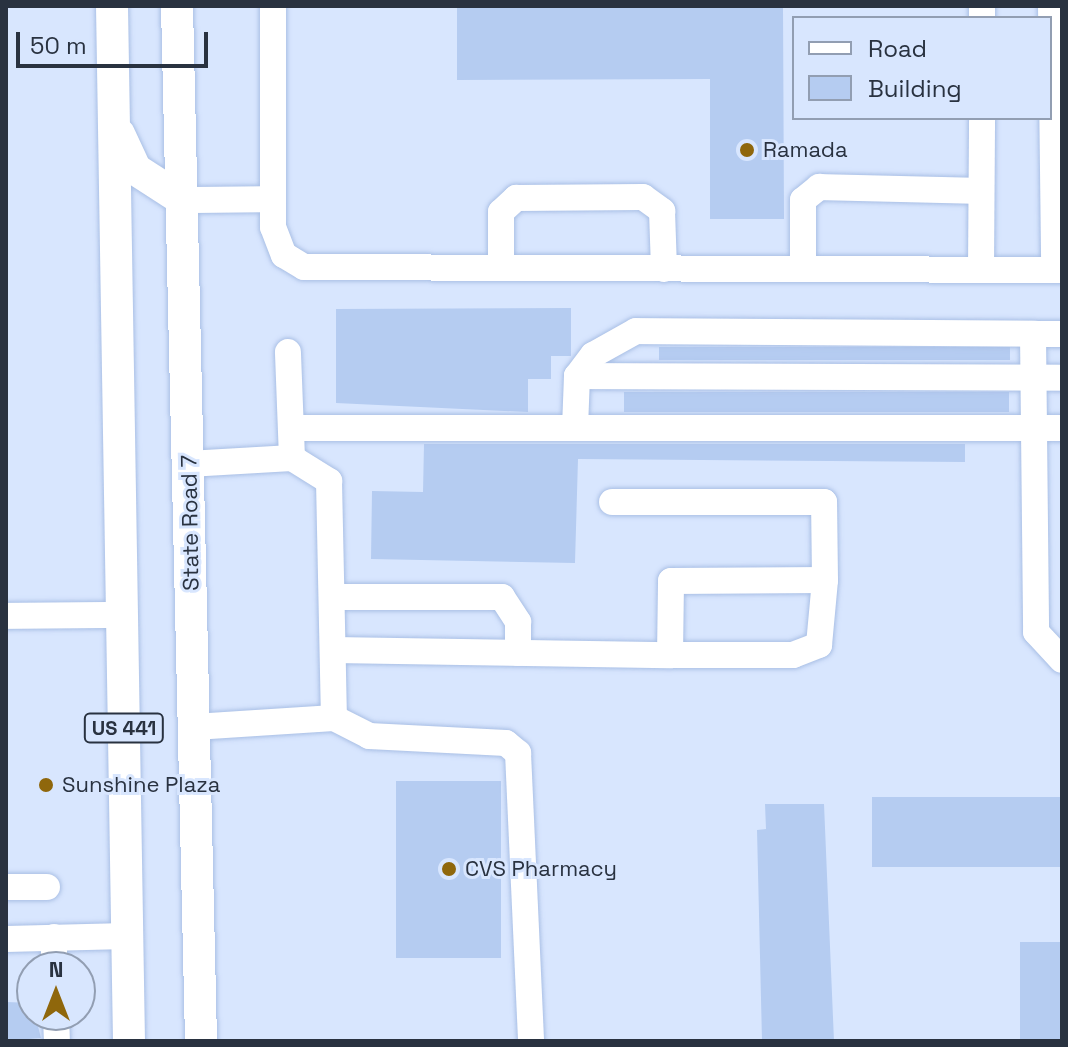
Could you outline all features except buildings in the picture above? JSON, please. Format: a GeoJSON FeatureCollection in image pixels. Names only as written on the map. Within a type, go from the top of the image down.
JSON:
{"type":"FeatureCollection","features":[{"type":"Feature","properties":{"kind":"main road","name":"US 441"},"geometry":{"type":"LineString","coordinates":[[112,6],[129,1041]]}},
{"type":"Feature","properties":{"kind":"main road","name":"State Road 7"},"geometry":{"type":"LineString","coordinates":[[177,6],[201,1041]]}},
{"type":"Feature","properties":{"kind":"main road"},"geometry":{"type":"LineString","coordinates":[[113,120],[135,169],[183,200]]}},
{"type":"Feature","properties":{"kind":"lane"},"geometry":{"type":"LineString","coordinates":[[273,6],[273,199],[284,255],[304,267],[1058,270],[1052,28]]}},
{"type":"Feature","properties":{"kind":"lane"},"geometry":{"type":"LineString","coordinates":[[981,270],[982,120]]}},
{"type":"Feature","properties":{"kind":"lane"},"geometry":{"type":"LineString","coordinates":[[803,269],[803,200],[819,187],[981,191]]}},
{"type":"Feature","properties":{"kind":"lane"},"geometry":{"type":"LineString","coordinates":[[501,268],[501,212],[516,198],[643,197],[662,211],[664,269]]}},
{"type":"Feature","properties":{"kind":"lane"},"geometry":{"type":"LineString","coordinates":[[183,200],[273,199]]}},
{"type":"Feature","properties":{"kind":"lane"},"geometry":{"type":"LineString","coordinates":[[575,428],[577,376],[593,355],[636,331],[1062,334]]}},
{"type":"Feature","properties":{"kind":"lane"},"geometry":{"type":"LineString","coordinates":[[1033,334],[1036,632],[1062,660]]}},
{"type":"Feature","properties":{"kind":"lane"},"geometry":{"type":"LineString","coordinates":[[288,352],[292,458]]}},
{"type":"Feature","properties":{"kind":"lane"},"geometry":{"type":"LineString","coordinates":[[577,376],[1062,378]]}},
{"type":"Feature","properties":{"kind":"lane"},"geometry":{"type":"LineString","coordinates":[[291,428],[1062,428]]}},
{"type":"Feature","properties":{"kind":"lane"},"geometry":{"type":"LineString","coordinates":[[188,464],[292,458],[329,481],[334,718]]}},
{"type":"Feature","properties":{"kind":"lane"},"geometry":{"type":"LineString","coordinates":[[333,650],[793,655],[819,645],[825,580],[824,502],[612,502]]}},
{"type":"Feature","properties":{"kind":"lane"},"geometry":{"type":"LineString","coordinates":[[670,655],[671,581],[825,580]]}},
{"type":"Feature","properties":{"kind":"lane"},"geometry":{"type":"LineString","coordinates":[[332,597],[502,597],[518,622],[518,653]]}},
{"type":"Feature","properties":{"kind":"lane"},"geometry":{"type":"LineString","coordinates":[[6,616],[122,615]]}},
{"type":"Feature","properties":{"kind":"lane"},"geometry":{"type":"LineString","coordinates":[[194,727],[334,718],[369,736],[506,743],[518,753],[531,1041]]}},
{"type":"Feature","properties":{"kind":"lane"},"geometry":{"type":"LineString","coordinates":[[6,887],[47,887]]}},
{"type":"Feature","properties":{"kind":"lane"},"geometry":{"type":"LineString","coordinates":[[6,939],[127,936]]}},
{"type":"Feature","properties":{"kind":"lane"},"geometry":{"type":"LineString","coordinates":[[54,937],[54,951]]}},
{"type":"Feature","properties":{"kind":"place","name":"Ramada"},"geometry":{"type":"Point","coordinates":[747,150]}},
{"type":"Feature","properties":{"kind":"place","name":"Sunshine Plaza"},"geometry":{"type":"Point","coordinates":[46,785]}},
{"type":"Feature","properties":{"kind":"place","name":"CVS Pharmacy"},"geometry":{"type":"Point","coordinates":[449,869]}}]}
